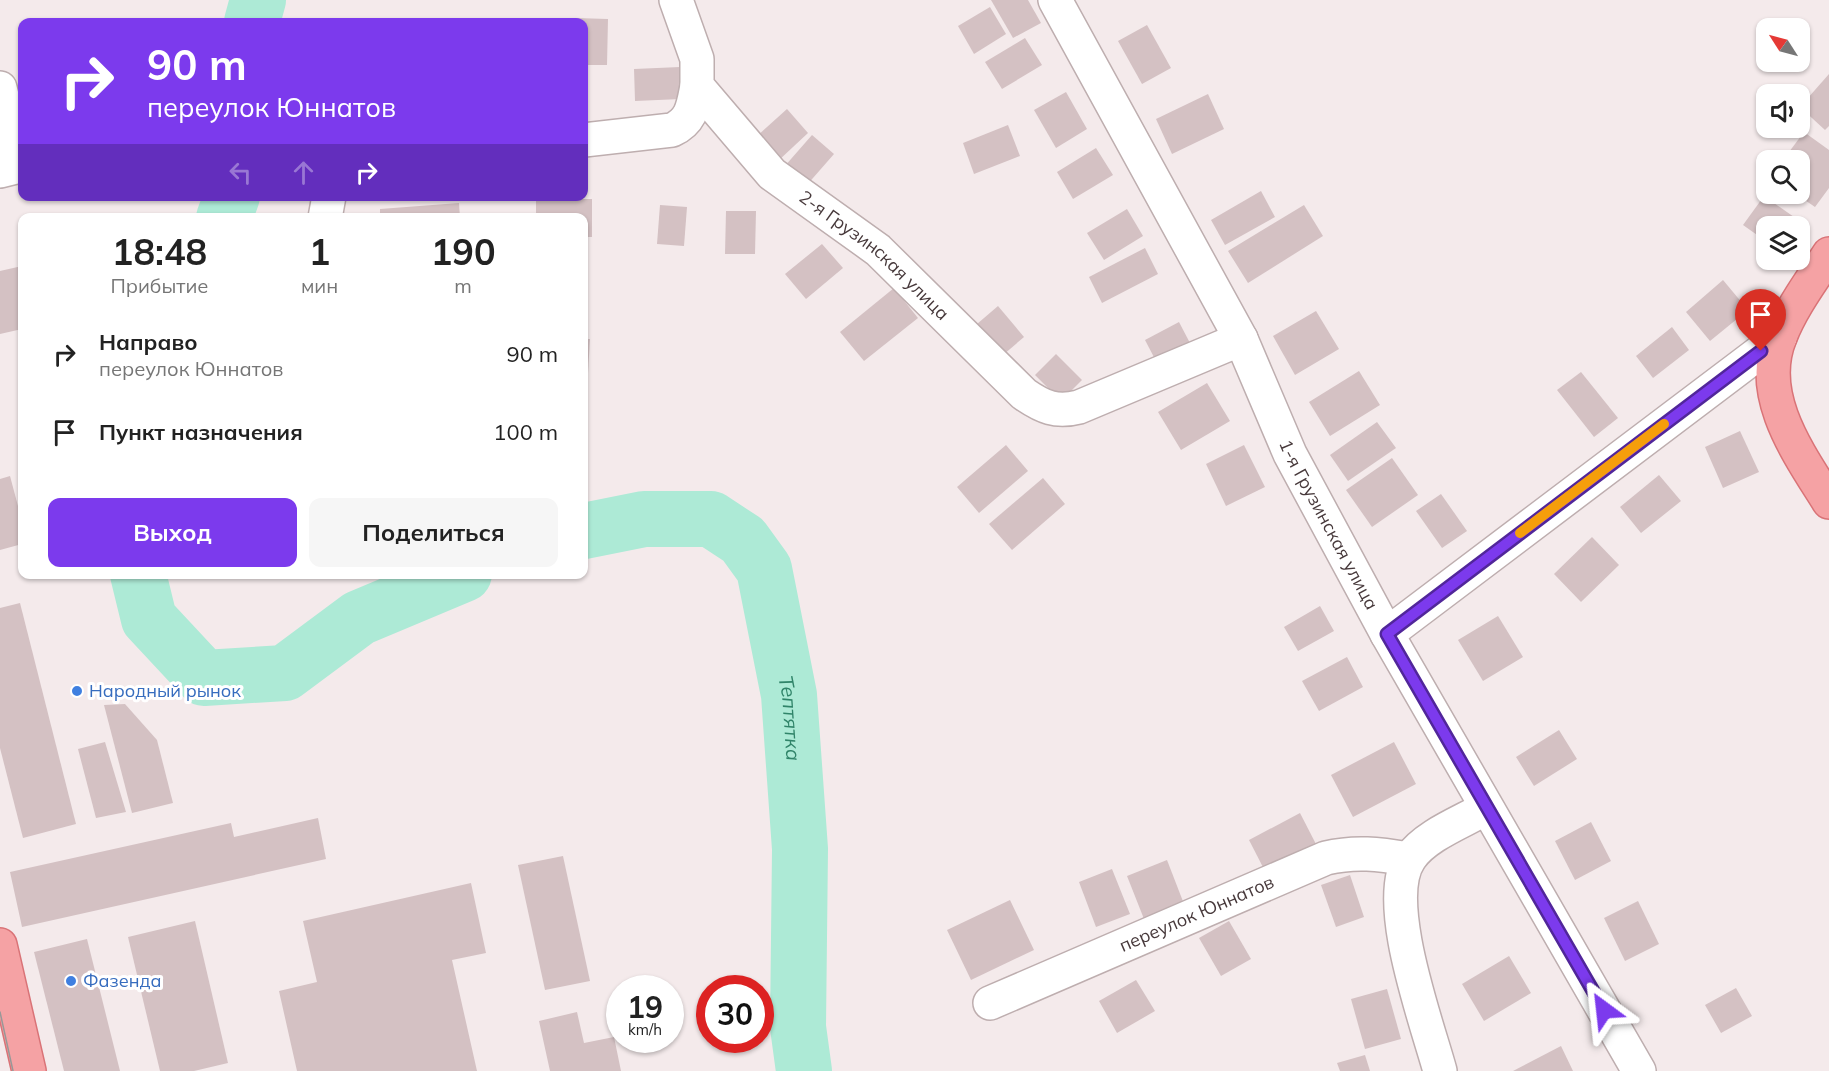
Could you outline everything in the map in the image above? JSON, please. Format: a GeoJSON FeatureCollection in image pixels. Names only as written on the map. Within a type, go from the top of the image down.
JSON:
{"type":"FeatureCollection","features":[{"type":"Feature","properties":{"kind":"main road"},"geometry":{"type":"LineString","coordinates":[[1829,254],[1780,337],[1773,375],[1776,399],[1784,423],[1800,456],[1829,502]]}},
{"type":"Feature","properties":{"kind":"main road"},"geometry":{"type":"LineString","coordinates":[[0,945],[29,1071]]}},
{"type":"Feature","properties":{"kind":"street"},"geometry":{"type":"LineString","coordinates":[[588,140],[672,130],[683,125],[691,114],[697,87],[697,59],[676,0]]}},
{"type":"Feature","properties":{"kind":"street","name":"1-я Грузинская улица"},"geometry":{"type":"LineString","coordinates":[[1055,0],[1241,339],[1290,454],[1387,634],[1639,1071]]}},
{"type":"Feature","properties":{"kind":"street","name":"2-я Грузинская улица"},"geometry":{"type":"LineString","coordinates":[[697,87],[772,174],[878,250],[1024,394],[1042,407],[1062,411],[1079,407],[1241,339]]}},
{"type":"Feature","properties":{"kind":"street"},"geometry":{"type":"LineString","coordinates":[[0,88],[18,158]]}},
{"type":"Feature","properties":{"kind":"street"},"geometry":{"type":"LineString","coordinates":[[0,171],[18,166]]}},
{"type":"Feature","properties":{"kind":"street"},"geometry":{"type":"LineString","coordinates":[[1387,634],[1780,337]]}},
{"type":"Feature","properties":{"kind":"street"},"geometry":{"type":"LineString","coordinates":[[1440,1071],[1400,915],[1400,885],[1409,859],[1423,845],[1486,808]]}},
{"type":"Feature","properties":{"kind":"street","name":"переулок Юннатов"},"geometry":{"type":"LineString","coordinates":[[990,1003],[1326,858],[1349,852],[1369,852],[1409,859]]}},
{"type":"Feature","properties":{"kind":"building"},"geometry":{"type":"Polygon","coordinates":[[[991,0],[1028,0],[1041,23],[1013,38],[991,0]]]}},
{"type":"Feature","properties":{"kind":"building"},"geometry":{"type":"Polygon","coordinates":[[[990,7],[1006,34],[974,54],[958,26],[990,7]]]}},
{"type":"Feature","properties":{"kind":"building"},"geometry":{"type":"Polygon","coordinates":[[[588,18],[608,19],[607,65],[588,65],[588,18]]]}},
{"type":"Feature","properties":{"kind":"building"},"geometry":{"type":"Polygon","coordinates":[[[1147,25],[1171,68],[1142,84],[1118,41],[1147,25]]]}},
{"type":"Feature","properties":{"kind":"building"},"geometry":{"type":"Polygon","coordinates":[[[1025,38],[1042,65],[1002,89],[985,62],[1025,38]]]}},
{"type":"Feature","properties":{"kind":"building"},"geometry":{"type":"Polygon","coordinates":[[[680,67],[681,99],[635,101],[634,69],[680,67]]]}},
{"type":"Feature","properties":{"kind":"building"},"geometry":{"type":"Polygon","coordinates":[[[1829,74],[1829,126],[1825,130],[1810,116],[1810,96],[1829,74]]]}},
{"type":"Feature","properties":{"kind":"building"},"geometry":{"type":"Polygon","coordinates":[[[1066,92],[1087,129],[1056,148],[1034,110],[1066,92]]]}},
{"type":"Feature","properties":{"kind":"building"},"geometry":{"type":"Polygon","coordinates":[[[1208,94],[1224,129],[1172,154],[1156,119],[1208,94]]]}},
{"type":"Feature","properties":{"kind":"building"},"geometry":{"type":"Polygon","coordinates":[[[787,109],[808,133],[778,161],[756,137],[787,109]]]}},
{"type":"Feature","properties":{"kind":"building"},"geometry":{"type":"Polygon","coordinates":[[[1008,125],[1020,156],[974,174],[963,143],[1008,125]]]}},
{"type":"Feature","properties":{"kind":"building"},"geometry":{"type":"Polygon","coordinates":[[[812,135],[834,154],[806,186],[784,167],[812,135]]]}},
{"type":"Feature","properties":{"kind":"building"},"geometry":{"type":"Polygon","coordinates":[[[1810,136],[1829,150],[1829,188],[1815,207],[1810,204],[1810,150],[1790,150],[1800,138],[1810,136]]]}},
{"type":"Feature","properties":{"kind":"building"},"geometry":{"type":"Polygon","coordinates":[[[1096,148],[1113,175],[1073,199],[1057,172],[1096,148]]]}},
{"type":"Feature","properties":{"kind":"building"},"geometry":{"type":"Polygon","coordinates":[[[1261,191],[1275,217],[1225,245],[1211,220],[1261,191]]]}},
{"type":"Feature","properties":{"kind":"building"},"geometry":{"type":"Polygon","coordinates":[[[592,199],[592,237],[588,237],[588,213],[536,213],[536,201],[588,201],[592,199]]]}},
{"type":"Feature","properties":{"kind":"building"},"geometry":{"type":"Polygon","coordinates":[[[459,203],[460,213],[380,213],[380,209],[459,203]]]}},
{"type":"Feature","properties":{"kind":"building"},"geometry":{"type":"Polygon","coordinates":[[[1758,204],[1775,204],[1793,216],[1756,216],[1756,234],[1743,225],[1758,204]]]}},
{"type":"Feature","properties":{"kind":"building"},"geometry":{"type":"Polygon","coordinates":[[[660,205],[687,207],[684,246],[657,244],[660,205]]]}},
{"type":"Feature","properties":{"kind":"building"},"geometry":{"type":"Polygon","coordinates":[[[1304,205],[1323,236],[1248,283],[1228,251],[1304,205]]]}},
{"type":"Feature","properties":{"kind":"building"},"geometry":{"type":"Polygon","coordinates":[[[1127,209],[1143,236],[1104,260],[1087,233],[1127,209]]]}},
{"type":"Feature","properties":{"kind":"building"},"geometry":{"type":"Polygon","coordinates":[[[726,211],[756,211],[755,254],[725,254],[726,211]]]}},
{"type":"Feature","properties":{"kind":"building"},"geometry":{"type":"Polygon","coordinates":[[[822,244],[843,268],[806,299],[785,274],[822,244]]]}},
{"type":"Feature","properties":{"kind":"building"},"geometry":{"type":"Polygon","coordinates":[[[1145,248],[1158,274],[1102,303],[1089,277],[1145,248]]]}},
{"type":"Feature","properties":{"kind":"building"},"geometry":{"type":"Polygon","coordinates":[[[18,267],[18,330],[0,334],[0,271],[18,267]]]}},
{"type":"Feature","properties":{"kind":"building"},"geometry":{"type":"Polygon","coordinates":[[[1723,280],[1748,310],[1710,341],[1686,312],[1723,280]]]}},
{"type":"Feature","properties":{"kind":"building"},"geometry":{"type":"Polygon","coordinates":[[[894,288],[918,318],[864,361],[840,332],[894,288]]]}},
{"type":"Feature","properties":{"kind":"building"},"geometry":{"type":"Polygon","coordinates":[[[998,306],[1024,337],[1003,355],[977,324],[998,306]]]}},
{"type":"Feature","properties":{"kind":"building"},"geometry":{"type":"Polygon","coordinates":[[[1316,311],[1339,349],[1295,375],[1273,336],[1316,311]]]}},
{"type":"Feature","properties":{"kind":"building"},"geometry":{"type":"Polygon","coordinates":[[[1179,322],[1191,345],[1157,363],[1145,340],[1179,322]]]}},
{"type":"Feature","properties":{"kind":"building"},"geometry":{"type":"Polygon","coordinates":[[[1672,327],[1689,350],[1653,378],[1636,356],[1672,327]]]}},
{"type":"Feature","properties":{"kind":"building"},"geometry":{"type":"Polygon","coordinates":[[[588,339],[590,339],[588,373],[588,339]]]}},
{"type":"Feature","properties":{"kind":"building"},"geometry":{"type":"Polygon","coordinates":[[[1056,354],[1082,380],[1061,401],[1035,375],[1056,354]]]}},
{"type":"Feature","properties":{"kind":"building"},"geometry":{"type":"Polygon","coordinates":[[[1359,371],[1380,405],[1330,436],[1309,402],[1359,371]]]}},
{"type":"Feature","properties":{"kind":"building"},"geometry":{"type":"Polygon","coordinates":[[[1581,372],[1618,418],[1594,437],[1557,390],[1581,372]]]}},
{"type":"Feature","properties":{"kind":"building"},"geometry":{"type":"Polygon","coordinates":[[[1207,383],[1230,421],[1181,450],[1158,412],[1207,383]]]}},
{"type":"Feature","properties":{"kind":"building"},"geometry":{"type":"Polygon","coordinates":[[[1377,422],[1396,448],[1348,481],[1330,455],[1377,422]]]}},
{"type":"Feature","properties":{"kind":"building"},"geometry":{"type":"Polygon","coordinates":[[[1740,431],[1759,472],[1723,488],[1705,447],[1740,431]]]}},
{"type":"Feature","properties":{"kind":"building"},"geometry":{"type":"Polygon","coordinates":[[[1006,445],[1028,471],[979,513],[957,487],[1006,445]]]}},
{"type":"Feature","properties":{"kind":"building"},"geometry":{"type":"Polygon","coordinates":[[[1244,445],[1265,487],[1226,506],[1206,464],[1244,445]]]}},
{"type":"Feature","properties":{"kind":"building"},"geometry":{"type":"Polygon","coordinates":[[[1392,458],[1418,495],[1372,527],[1346,490],[1392,458]]]}},
{"type":"Feature","properties":{"kind":"building"},"geometry":{"type":"Polygon","coordinates":[[[1659,475],[1681,501],[1641,533],[1620,507],[1659,475]]]}},
{"type":"Feature","properties":{"kind":"building"},"geometry":{"type":"Polygon","coordinates":[[[10,476],[18,506],[18,545],[0,550],[0,479],[10,476]]]}},
{"type":"Feature","properties":{"kind":"building"},"geometry":{"type":"Polygon","coordinates":[[[1043,478],[1065,504],[1012,550],[989,524],[1043,478]]]}},
{"type":"Feature","properties":{"kind":"building"},"geometry":{"type":"Polygon","coordinates":[[[1441,494],[1467,531],[1442,548],[1416,511],[1441,494]]]}},
{"type":"Feature","properties":{"kind":"building"},"geometry":{"type":"Polygon","coordinates":[[[1592,537],[1619,565],[1581,602],[1554,574],[1592,537]]]}},
{"type":"Feature","properties":{"kind":"building"},"geometry":{"type":"Polygon","coordinates":[[[20,603],[76,824],[23,838],[0,748],[0,608],[20,603]]]}},
{"type":"Feature","properties":{"kind":"building"},"geometry":{"type":"Polygon","coordinates":[[[1320,606],[1334,631],[1298,651],[1284,627],[1320,606]]]}},
{"type":"Feature","properties":{"kind":"building"},"geometry":{"type":"Polygon","coordinates":[[[1498,616],[1523,657],[1483,681],[1458,640],[1498,616]]]}},
{"type":"Feature","properties":{"kind":"building"},"geometry":{"type":"Polygon","coordinates":[[[1347,657],[1363,687],[1319,711],[1302,681],[1347,657]]]}},
{"type":"Feature","properties":{"kind":"building"},"geometry":{"type":"Polygon","coordinates":[[[125,704],[157,740],[173,803],[132,813],[104,705],[125,704]]]}},
{"type":"Feature","properties":{"kind":"building"},"geometry":{"type":"Polygon","coordinates":[[[1559,730],[1577,759],[1534,786],[1516,757],[1559,730]]]}},
{"type":"Feature","properties":{"kind":"building"},"geometry":{"type":"Polygon","coordinates":[[[105,742],[126,812],[96,818],[78,749],[105,742]]]}},
{"type":"Feature","properties":{"kind":"building"},"geometry":{"type":"Polygon","coordinates":[[[1394,742],[1416,784],[1353,817],[1331,775],[1394,742]]]}},
{"type":"Feature","properties":{"kind":"building"},"geometry":{"type":"Polygon","coordinates":[[[1300,813],[1318,848],[1267,875],[1249,840],[1300,813]]]}},
{"type":"Feature","properties":{"kind":"building"},"geometry":{"type":"Polygon","coordinates":[[[318,818],[326,859],[22,927],[10,872],[231,823],[234,837],[318,818]]]}},
{"type":"Feature","properties":{"kind":"building"},"geometry":{"type":"Polygon","coordinates":[[[1591,822],[1611,861],[1575,880],[1555,841],[1591,822]]]}},
{"type":"Feature","properties":{"kind":"building"},"geometry":{"type":"Polygon","coordinates":[[[563,856],[590,981],[545,990],[518,865],[563,856]]]}},
{"type":"Feature","properties":{"kind":"building"},"geometry":{"type":"Polygon","coordinates":[[[1167,860],[1184,904],[1144,919],[1127,876],[1167,860]]]}},
{"type":"Feature","properties":{"kind":"building"},"geometry":{"type":"Polygon","coordinates":[[[1112,869],[1130,914],[1096,927],[1079,882],[1112,869]]]}},
{"type":"Feature","properties":{"kind":"building"},"geometry":{"type":"Polygon","coordinates":[[[1350,875],[1364,917],[1336,927],[1321,885],[1350,875]]]}},
{"type":"Feature","properties":{"kind":"building"},"geometry":{"type":"Polygon","coordinates":[[[471,883],[486,953],[452,960],[477,1071],[297,1071],[279,991],[317,982],[303,921],[471,883]]]}},
{"type":"Feature","properties":{"kind":"building"},"geometry":{"type":"Polygon","coordinates":[[[1010,900],[1034,950],[971,980],[947,930],[1010,900]]]}},
{"type":"Feature","properties":{"kind":"building"},"geometry":{"type":"Polygon","coordinates":[[[1638,901],[1659,944],[1625,961],[1604,918],[1638,901]]]}},
{"type":"Feature","properties":{"kind":"building"},"geometry":{"type":"Polygon","coordinates":[[[195,921],[228,1063],[194,1071],[160,1071],[128,937],[195,921]]]}},
{"type":"Feature","properties":{"kind":"building"},"geometry":{"type":"Polygon","coordinates":[[[1229,921],[1251,959],[1221,976],[1199,938],[1229,921]]]}},
{"type":"Feature","properties":{"kind":"building"},"geometry":{"type":"Polygon","coordinates":[[[87,939],[120,1071],[64,1071],[34,952],[87,939]]]}},
{"type":"Feature","properties":{"kind":"building"},"geometry":{"type":"Polygon","coordinates":[[[1509,956],[1531,993],[1484,1021],[1462,984],[1509,956]]]}},
{"type":"Feature","properties":{"kind":"building"},"geometry":{"type":"Polygon","coordinates":[[[1136,980],[1155,1011],[1117,1033],[1099,1001],[1136,980]]]}},
{"type":"Feature","properties":{"kind":"building"},"geometry":{"type":"Polygon","coordinates":[[[1736,988],[1752,1016],[1721,1033],[1705,1005],[1736,988]]]}},
{"type":"Feature","properties":{"kind":"building"},"geometry":{"type":"Polygon","coordinates":[[[1387,989],[1401,1039],[1365,1049],[1351,999],[1387,989]]]}},
{"type":"Feature","properties":{"kind":"building"},"geometry":{"type":"Polygon","coordinates":[[[577,1012],[584,1043],[606,1039],[606,1053],[617,1053],[621,1071],[550,1071],[539,1021],[577,1012]]]}},
{"type":"Feature","properties":{"kind":"building"},"geometry":{"type":"Polygon","coordinates":[[[1561,1046],[1573,1071],[1513,1071],[1561,1046]]]}},
{"type":"Feature","properties":{"kind":"building"},"geometry":{"type":"Polygon","coordinates":[[[1365,1055],[1370,1071],[1340,1071],[1337,1063],[1365,1055]]]}},
{"type":"Feature","properties":{"kind":"waterway","name":"Тептятка"},"geometry":{"type":"LineString","coordinates":[[253,18],[258,0]]}},
{"type":"Feature","properties":{"kind":"waterway","name":"Тептятка"},"geometry":{"type":"LineString","coordinates":[[226,213],[230,201]]}},
{"type":"Feature","properties":{"kind":"waterway","name":"Тептятка"},"geometry":{"type":"LineString","coordinates":[[588,530],[644,519],[711,519],[743,540],[764,569],[789,695],[800,849],[798,1027],[804,1071]]}},
{"type":"Feature","properties":{"kind":"waterway","name":"Тептятка"},"geometry":{"type":"LineString","coordinates":[[139,579],[149,619],[204,678],[285,673],[359,618],[452,579]]}},
{"type":"Feature","properties":{"kind":"tram line"},"geometry":{"type":"LineString","coordinates":[[0,1012],[13,1071]]}},
{"type":"Feature","properties":{"kind":"slow traffic"},"geometry":{"type":"LineString","coordinates":[[1520,533],[1664,424]]}},
{"type":"Feature","properties":{"kind":"place","name":"Народный рынок"},"geometry":{"type":"Point","coordinates":[77,691]}},
{"type":"Feature","properties":{"kind":"place","name":"Фазенда"},"geometry":{"type":"Point","coordinates":[71,981]}},
{"type":"Feature","properties":{"kind":"route"},"geometry":{"type":"LineString","coordinates":[[1604,1010],[1387,634],[1761,351]]}}]}
